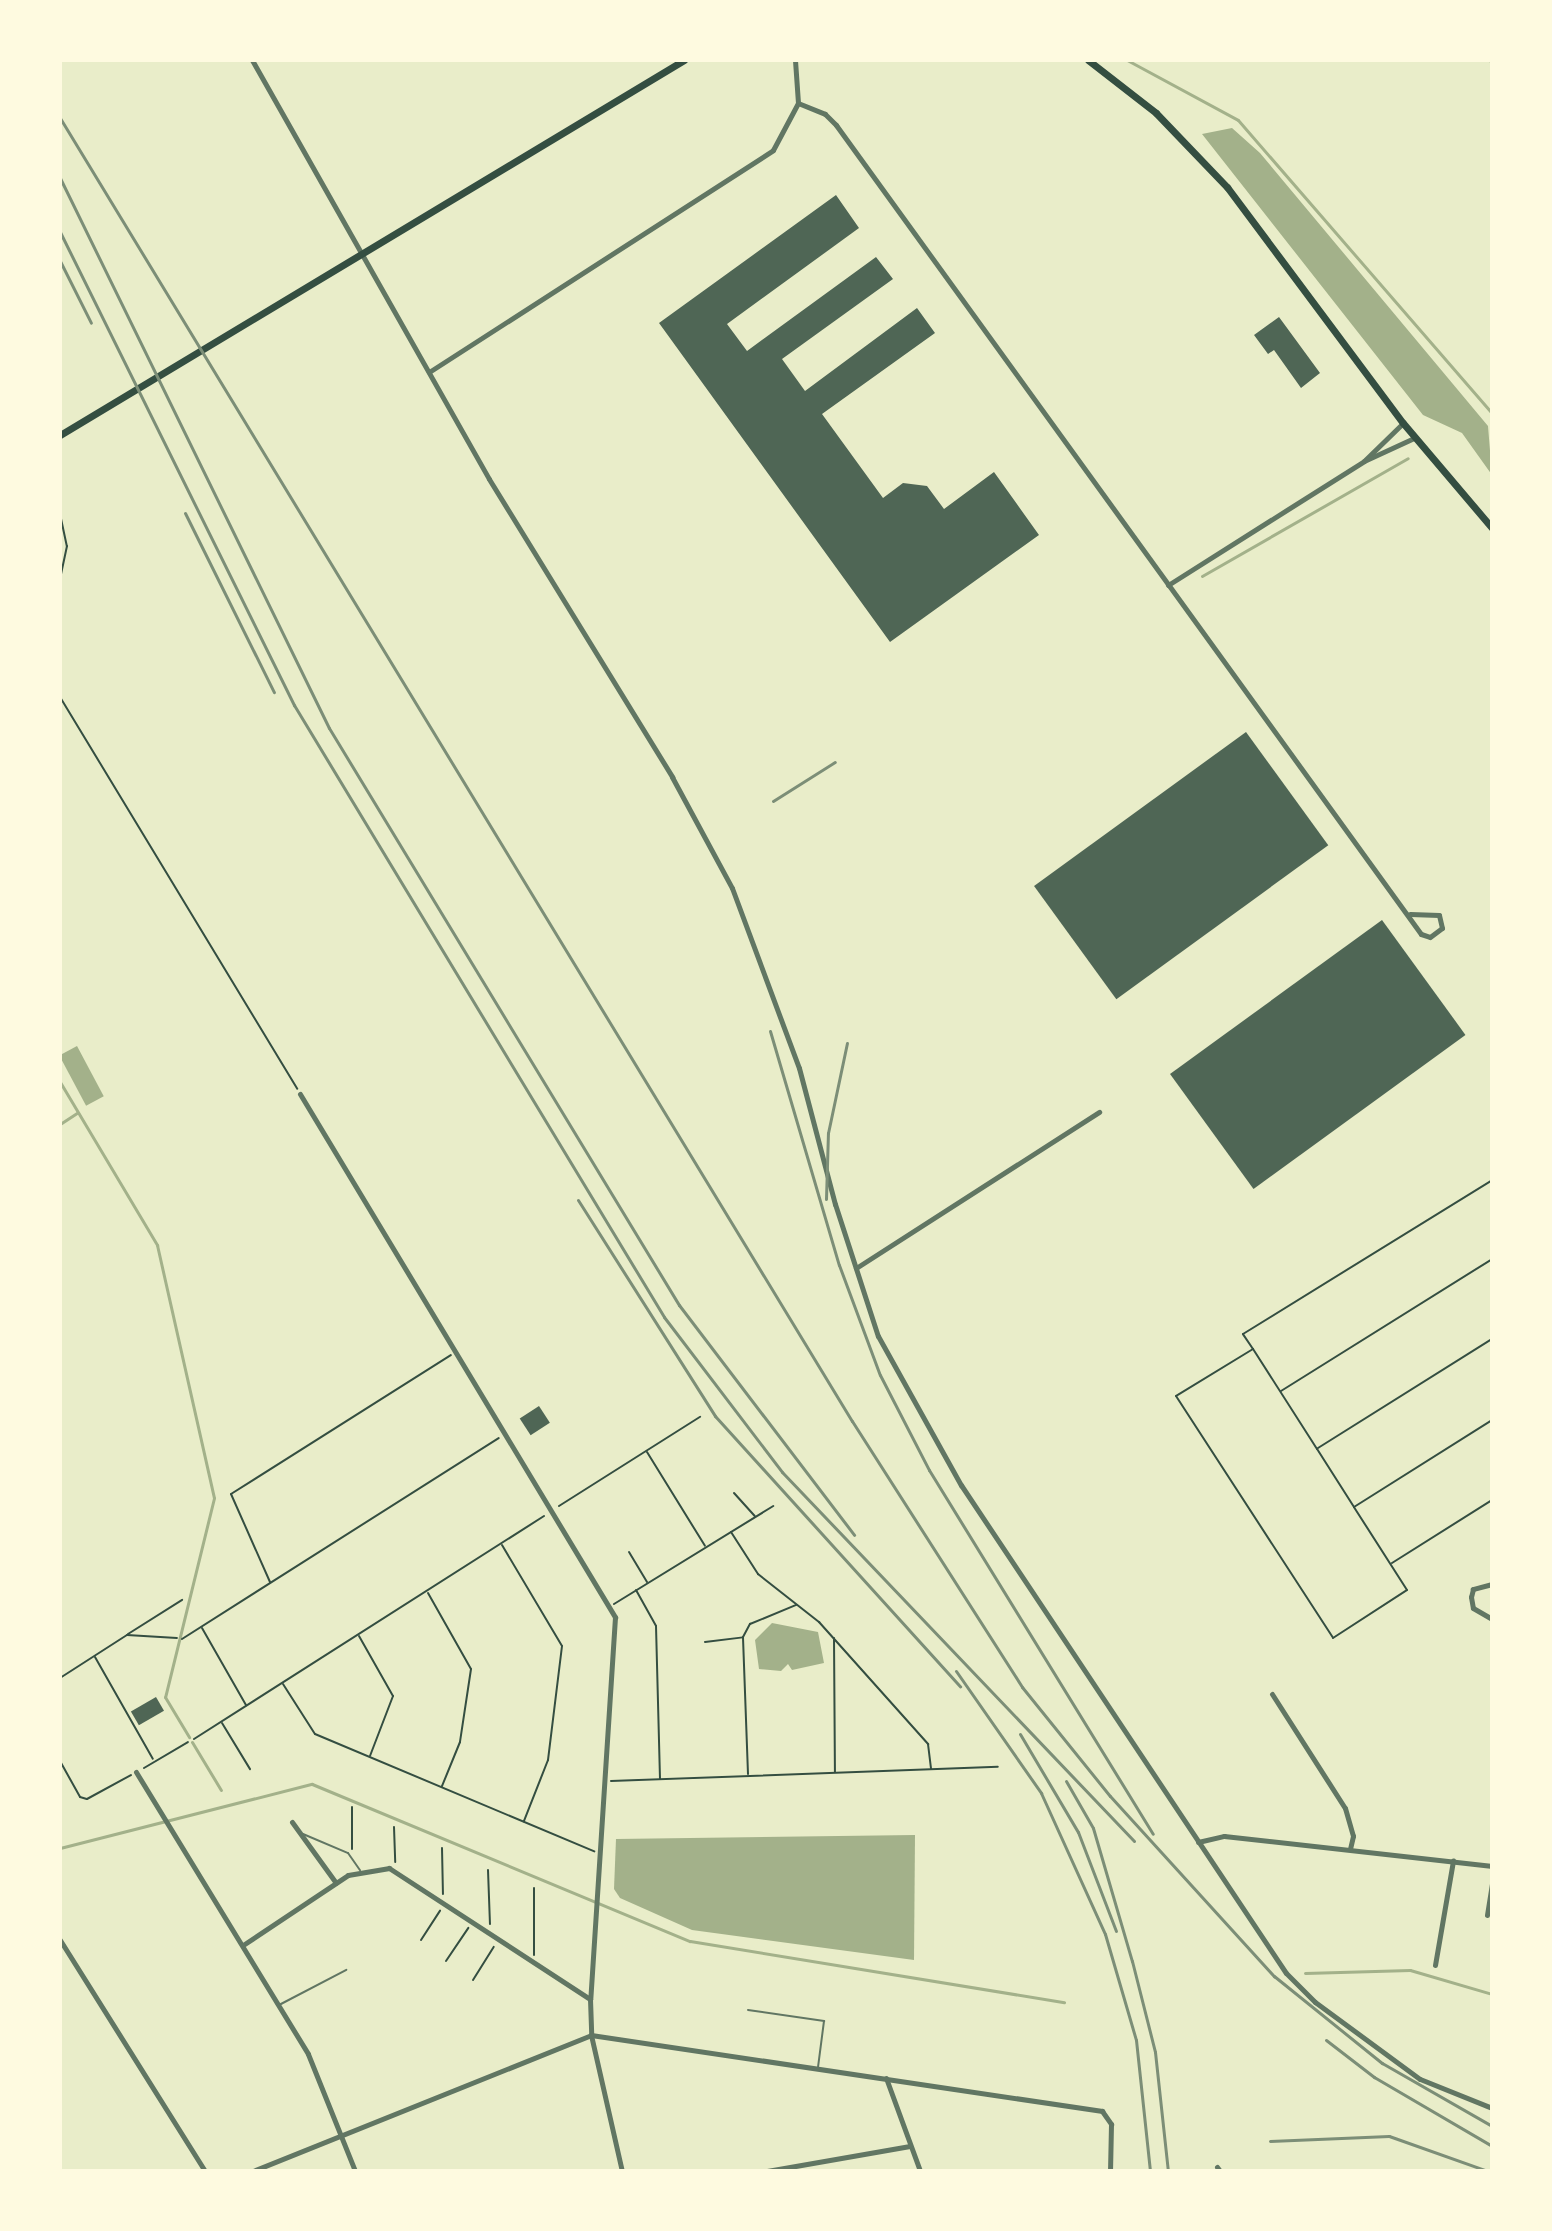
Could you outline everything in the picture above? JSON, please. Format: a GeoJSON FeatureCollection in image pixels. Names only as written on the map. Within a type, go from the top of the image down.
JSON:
{"type":"FeatureCollection","features":[{"type":"Feature","properties":{"kind":"main road"},"geometry":{"type":"LineString","coordinates":[[60,435],[684,60]]}},
{"type":"Feature","properties":{"kind":"main road"},"geometry":{"type":"LineString","coordinates":[[1088,60],[1156,113],[1227,187],[1414,438],[1492,528]]}},
{"type":"Feature","properties":{"kind":"street"},"geometry":{"type":"LineString","coordinates":[[252,60],[429,372],[672,777],[732,888],[791,1042],[878,1336],[926,1426],[1286,1973],[1315,2002],[1420,2079],[1492,2108]]}},
{"type":"Feature","properties":{"kind":"street"},"geometry":{"type":"LineString","coordinates":[[429,372],[758,162],[785,132],[798,103],[794,62]]}},
{"type":"Feature","properties":{"kind":"street"},"geometry":{"type":"LineString","coordinates":[[798,103],[825,114],[836,125],[1410,914],[1421,934],[1430,937],[1442,928],[1439,915],[1410,914]]}},
{"type":"Feature","properties":{"kind":"street"},"geometry":{"type":"LineString","coordinates":[[1364,461],[1403,423]]}},
{"type":"Feature","properties":{"kind":"street"},"geometry":{"type":"LineString","coordinates":[[1168,585],[1364,461],[1414,438]]}},
{"type":"Feature","properties":{"kind":"street"},"geometry":{"type":"LineString","coordinates":[[300,1094],[610,1606],[616,1628],[590,1999],[591,2035],[622,2171]]}},
{"type":"Feature","properties":{"kind":"street"},"geometry":{"type":"LineString","coordinates":[[856,1268],[1099,1112]]}},
{"type":"Feature","properties":{"kind":"street"},"geometry":{"type":"LineString","coordinates":[[1492,1584],[1473,1589],[1471,1597],[1473,1608],[1492,1619]]}},
{"type":"Feature","properties":{"kind":"street"},"geometry":{"type":"LineString","coordinates":[[1272,1694],[1345,1808],[1353,1836],[1350,1849]]}},
{"type":"Feature","properties":{"kind":"street"},"geometry":{"type":"LineString","coordinates":[[136,1772],[308,2054],[355,2171]]}},
{"type":"Feature","properties":{"kind":"street"},"geometry":{"type":"LineString","coordinates":[[292,1822],[336,1883]]}},
{"type":"Feature","properties":{"kind":"street"},"geometry":{"type":"LineString","coordinates":[[1198,1842],[1224,1836],[1492,1866]]}},
{"type":"Feature","properties":{"kind":"street"},"geometry":{"type":"LineString","coordinates":[[1435,1965],[1453,1861]]}},
{"type":"Feature","properties":{"kind":"street"},"geometry":{"type":"LineString","coordinates":[[243,1945],[336,1883],[361,1871],[396,1871],[590,1999]]}},
{"type":"Feature","properties":{"kind":"street"},"geometry":{"type":"LineString","coordinates":[[1487,1915],[1492,1884]]}},
{"type":"Feature","properties":{"kind":"street"},"geometry":{"type":"LineString","coordinates":[[60,1940],[205,2171]]}},
{"type":"Feature","properties":{"kind":"street"},"geometry":{"type":"LineString","coordinates":[[253,2171],[591,2035],[1102,2111],[1111,2124],[1110,2171]]}},
{"type":"Feature","properties":{"kind":"street"},"geometry":{"type":"LineString","coordinates":[[886,2078],[920,2171]]}},
{"type":"Feature","properties":{"kind":"street"},"geometry":{"type":"LineString","coordinates":[[767,2171],[910,2146]]}},
{"type":"Feature","properties":{"kind":"lane"},"geometry":{"type":"LineString","coordinates":[[299,1833],[353,1859],[361,1871]]}},
{"type":"Feature","properties":{"kind":"lane"},"geometry":{"type":"LineString","coordinates":[[277,2006],[346,1970]]}},
{"type":"Feature","properties":{"kind":"lane"},"geometry":{"type":"LineString","coordinates":[[748,2010],[824,2021],[818,2068]]}},
{"type":"Feature","properties":{"kind":"path"},"geometry":{"type":"LineString","coordinates":[[60,514],[67,546],[60,578]]}},
{"type":"Feature","properties":{"kind":"path"},"geometry":{"type":"LineString","coordinates":[[60,697],[300,1094]]}},
{"type":"Feature","properties":{"kind":"path"},"geometry":{"type":"LineString","coordinates":[[1253,1349],[1176,1396],[1333,1638],[1407,1590],[1391,1564],[1253,1349],[1243,1334],[1492,1180]]}},
{"type":"Feature","properties":{"kind":"path"},"geometry":{"type":"LineString","coordinates":[[1280,1391],[1492,1259]]}},
{"type":"Feature","properties":{"kind":"path"},"geometry":{"type":"LineString","coordinates":[[1317,1449],[1492,1339]]}},
{"type":"Feature","properties":{"kind":"path"},"geometry":{"type":"LineString","coordinates":[[270,1582],[231,1494],[455,1352]]}},
{"type":"Feature","properties":{"kind":"path"},"geometry":{"type":"LineString","coordinates":[[194,1739],[700,1417]]}},
{"type":"Feature","properties":{"kind":"path"},"geometry":{"type":"LineString","coordinates":[[1354,1507],[1492,1420]]}},
{"type":"Feature","properties":{"kind":"path"},"geometry":{"type":"LineString","coordinates":[[182,1639],[505,1434]]}},
{"type":"Feature","properties":{"kind":"path"},"geometry":{"type":"LineString","coordinates":[[647,1451],[705,1547]]}},
{"type":"Feature","properties":{"kind":"path"},"geometry":{"type":"LineString","coordinates":[[734,1493],[756,1516]]}},
{"type":"Feature","properties":{"kind":"path"},"geometry":{"type":"LineString","coordinates":[[1391,1564],[1492,1500]]}},
{"type":"Feature","properties":{"kind":"path"},"geometry":{"type":"LineString","coordinates":[[610,1606],[773,1506]]}},
{"type":"Feature","properties":{"kind":"path"},"geometry":{"type":"LineString","coordinates":[[731,1532],[758,1574],[834,1637],[928,1744],[931,1769]]}},
{"type":"Feature","properties":{"kind":"path"},"geometry":{"type":"LineString","coordinates":[[502,1544],[562,1646],[548,1760],[524,1822]]}},
{"type":"Feature","properties":{"kind":"path"},"geometry":{"type":"LineString","coordinates":[[629,1552],[647,1583]]}},
{"type":"Feature","properties":{"kind":"path"},"geometry":{"type":"LineString","coordinates":[[636,1590],[656,1626],[660,1780]]}},
{"type":"Feature","properties":{"kind":"path"},"geometry":{"type":"LineString","coordinates":[[427,1592],[471,1669],[460,1742],[442,1787]]}},
{"type":"Feature","properties":{"kind":"path"},"geometry":{"type":"LineString","coordinates":[[60,1678],[182,1600]]}},
{"type":"Feature","properties":{"kind":"path"},"geometry":{"type":"LineString","coordinates":[[748,1776],[743,1637],[750,1624],[797,1604]]}},
{"type":"Feature","properties":{"kind":"path"},"geometry":{"type":"LineString","coordinates":[[201,1627],[246,1705]]}},
{"type":"Feature","properties":{"kind":"path"},"geometry":{"type":"LineString","coordinates":[[127,1635],[177,1638]]}},
{"type":"Feature","properties":{"kind":"path"},"geometry":{"type":"LineString","coordinates":[[359,1635],[393,1696],[369,1756]]}},
{"type":"Feature","properties":{"kind":"path"},"geometry":{"type":"LineString","coordinates":[[705,1642],[743,1637]]}},
{"type":"Feature","properties":{"kind":"path"},"geometry":{"type":"LineString","coordinates":[[834,1637],[835,1772]]}},
{"type":"Feature","properties":{"kind":"path"},"geometry":{"type":"LineString","coordinates":[[94,1656],[154,1761]]}},
{"type":"Feature","properties":{"kind":"path"},"geometry":{"type":"LineString","coordinates":[[283,1683],[315,1734],[601,1853]]}},
{"type":"Feature","properties":{"kind":"path"},"geometry":{"type":"LineString","coordinates":[[221,1722],[250,1769]]}},
{"type":"Feature","properties":{"kind":"path"},"geometry":{"type":"LineString","coordinates":[[60,1761],[80,1797],[87,1799]]}},
{"type":"Feature","properties":{"kind":"path"},"geometry":{"type":"LineString","coordinates":[[605,1781],[998,1767]]}},
{"type":"Feature","properties":{"kind":"path"},"geometry":{"type":"LineString","coordinates":[[352,1807],[353,1859]]}},
{"type":"Feature","properties":{"kind":"path"},"geometry":{"type":"LineString","coordinates":[[394,1827],[396,1871]]}},
{"type":"Feature","properties":{"kind":"path"},"geometry":{"type":"LineString","coordinates":[[421,1940],[444,1902],[442,1848]]}},
{"type":"Feature","properties":{"kind":"path"},"geometry":{"type":"LineString","coordinates":[[488,1870],[490,1933]]}},
{"type":"Feature","properties":{"kind":"path"},"geometry":{"type":"LineString","coordinates":[[534,1888],[534,1962]]}},
{"type":"Feature","properties":{"kind":"path"},"geometry":{"type":"LineString","coordinates":[[446,1961],[473,1921]]}},
{"type":"Feature","properties":{"kind":"path"},"geometry":{"type":"LineString","coordinates":[[473,1980],[499,1939]]}},
{"type":"Feature","properties":{"kind":"shaded area"},"geometry":{"type":"Polygon","coordinates":[[[1232,128],[1260,153],[1488,426],[1492,475],[1462,433],[1423,415],[1202,134],[1232,128]]]}},
{"type":"Feature","properties":{"kind":"shaded area"},"geometry":{"type":"Polygon","coordinates":[[[77,1046],[104,1096],[86,1106],[60,1057],[77,1046]]]}},
{"type":"Feature","properties":{"kind":"shaded area"},"geometry":{"type":"Polygon","coordinates":[[[772,1623],[818,1632],[824,1663],[792,1670],[788,1664],[781,1671],[759,1669],[755,1640],[772,1623]]]}},
{"type":"Feature","properties":{"kind":"shaded area"},"geometry":{"type":"Polygon","coordinates":[[[915,1835],[914,1960],[692,1930],[620,1898],[614,1889],[616,1839],[915,1835]]]}},
{"type":"Feature","properties":{"kind":"building"},"geometry":{"type":"Polygon","coordinates":[[[836,195],[859,228],[727,324],[747,351],[876,257],[893,279],[782,359],[805,391],[917,308],[935,333],[822,414],[883,498],[903,483],[927,486],[944,509],[994,472],[1039,535],[890,642],[659,323],[836,195]]]}},
{"type":"Feature","properties":{"kind":"building"},"geometry":{"type":"Polygon","coordinates":[[[1279,317],[1320,373],[1301,388],[1274,350],[1268,354],[1254,335],[1279,317]]]}},
{"type":"Feature","properties":{"kind":"building"},"geometry":{"type":"Polygon","coordinates":[[[1246,732],[1328,845],[1116,999],[1034,886],[1246,732]]]}},
{"type":"Feature","properties":{"kind":"building"},"geometry":{"type":"Polygon","coordinates":[[[1382,920],[1465,1035],[1254,1189],[1170,1074],[1382,920]]]}},
{"type":"Feature","properties":{"kind":"building"},"geometry":{"type":"Polygon","coordinates":[[[539,1406],[550,1423],[531,1435],[520,1419],[539,1406]]]}},
{"type":"Feature","properties":{"kind":"building"},"geometry":{"type":"Polygon","coordinates":[[[156,1697],[164,1711],[139,1725],[131,1712],[156,1697]]]}},
{"type":"Feature","properties":{"kind":"waterway"},"geometry":{"type":"LineString","coordinates":[[1127,60],[1238,120],[1492,413]]}},
{"type":"Feature","properties":{"kind":"waterway"},"geometry":{"type":"LineString","coordinates":[[1202,576],[1408,458]]}},
{"type":"Feature","properties":{"kind":"waterway"},"geometry":{"type":"LineString","coordinates":[[60,1082],[157,1245],[214,1498],[165,1697],[189,1737]]}},
{"type":"Feature","properties":{"kind":"waterway"},"geometry":{"type":"LineString","coordinates":[[60,1124],[77,1113]]}},
{"type":"Feature","properties":{"kind":"waterway"},"geometry":{"type":"LineString","coordinates":[[192,1742],[221,1790]]}},
{"type":"Feature","properties":{"kind":"waterway"},"geometry":{"type":"LineString","coordinates":[[60,1848],[312,1784],[690,1941],[1064,2002]]}},
{"type":"Feature","properties":{"kind":"waterway"},"geometry":{"type":"LineString","coordinates":[[1305,1973],[1410,1970],[1492,1994]]}},
{"type":"Feature","properties":{"kind":"railway"},"geometry":{"type":"LineString","coordinates":[[60,118],[852,1421],[1022,1687],[1110,1796],[1274,1976],[1382,2063],[1492,2126]]}},
{"type":"Feature","properties":{"kind":"railway"},"geometry":{"type":"LineString","coordinates":[[60,178],[329,728],[679,1305],[854,1535]]}},
{"type":"Feature","properties":{"kind":"railway"},"geometry":{"type":"LineString","coordinates":[[60,232],[294,705],[664,1317],[782,1472],[1134,1841]]}},
{"type":"Feature","properties":{"kind":"railway"},"geometry":{"type":"LineString","coordinates":[[60,261],[91,323]]}},
{"type":"Feature","properties":{"kind":"railway"},"geometry":{"type":"LineString","coordinates":[[185,513],[274,692]]}},
{"type":"Feature","properties":{"kind":"railway"},"geometry":{"type":"LineString","coordinates":[[773,801],[835,762]]}},
{"type":"Feature","properties":{"kind":"railway"},"geometry":{"type":"LineString","coordinates":[[770,1031],[839,1265],[880,1375],[929,1470],[1153,1834]]}},
{"type":"Feature","properties":{"kind":"railway"},"geometry":{"type":"LineString","coordinates":[[826,1199],[828,1133],[847,1043]]}},
{"type":"Feature","properties":{"kind":"railway"},"geometry":{"type":"LineString","coordinates":[[578,1200],[715,1416],[960,1686]]}},
{"type":"Feature","properties":{"kind":"railway"},"geometry":{"type":"LineString","coordinates":[[956,1671],[1041,1793],[1105,1934],[1136,2040],[1150,2171]]}},
{"type":"Feature","properties":{"kind":"railway"},"geometry":{"type":"LineString","coordinates":[[1020,1734],[1078,1832],[1116,1931]]}},
{"type":"Feature","properties":{"kind":"railway"},"geometry":{"type":"LineString","coordinates":[[1066,1781],[1093,1828],[1132,1961],[1155,2052],[1168,2171]]}},
{"type":"Feature","properties":{"kind":"railway"},"geometry":{"type":"LineString","coordinates":[[1326,2040],[1374,2077],[1492,2146]]}},
{"type":"Feature","properties":{"kind":"railway"},"geometry":{"type":"LineString","coordinates":[[1270,2141],[1389,2136],[1488,2171]]}}]}
